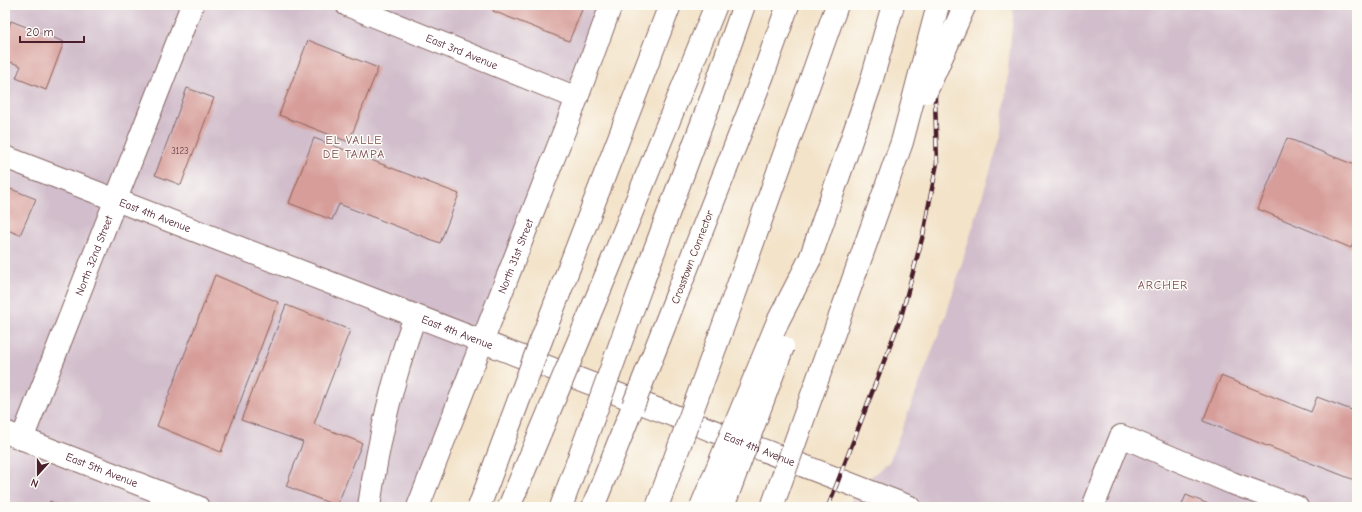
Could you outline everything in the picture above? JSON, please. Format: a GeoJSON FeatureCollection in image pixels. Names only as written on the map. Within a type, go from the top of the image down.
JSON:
{"type":"FeatureCollection","features":[{"type":"Feature","properties":{"kind":"main road","name":"North 32nd Street"},"geometry":{"type":"LineString","coordinates":[[13,436],[115,200],[192,5]]}},
{"type":"Feature","properties":{"kind":"main road","name":"East 3rd Avenue"},"geometry":{"type":"LineString","coordinates":[[347,5],[577,98]]}},
{"type":"Feature","properties":{"kind":"main road","name":"North 31st Street"},"geometry":{"type":"LineString","coordinates":[[418,507],[577,98],[611,5]]}},
{"type":"Feature","properties":{"kind":"main road"},"geometry":{"type":"LineString","coordinates":[[478,507],[670,5]]}},
{"type":"Feature","properties":{"kind":"main road"},"geometry":{"type":"LineString","coordinates":[[509,507],[716,5]]}},
{"type":"Feature","properties":{"kind":"main road"},"geometry":{"type":"LineString","coordinates":[[561,507],[744,5]]}},
{"type":"Feature","properties":{"kind":"main road","name":"Crosstown Connector"},"geometry":{"type":"LineString","coordinates":[[592,507],[760,82],[788,5]]}},
{"type":"Feature","properties":{"kind":"main road"},"geometry":{"type":"LineString","coordinates":[[657,507],[732,302],[837,5]]}},
{"type":"Feature","properties":{"kind":"main road"},"geometry":{"type":"LineString","coordinates":[[723,507],[791,326],[810,259],[870,86],[893,5]]}},
{"type":"Feature","properties":{"kind":"main road"},"geometry":{"type":"LineString","coordinates":[[772,507],[902,142],[938,5]]}},
{"type":"Feature","properties":{"kind":"main road"},"geometry":{"type":"LineString","coordinates":[[902,142],[965,5]]}},
{"type":"Feature","properties":{"kind":"main road","name":"East 4th Avenue"},"geometry":{"type":"LineString","coordinates":[[5,157],[910,507]]}},
{"type":"Feature","properties":{"kind":"main road"},"geometry":{"type":"LineString","coordinates":[[701,507],[778,321],[810,259]]}},
{"type":"Feature","properties":{"kind":"main road"},"geometry":{"type":"LineString","coordinates":[[369,507],[383,426],[402,354],[415,316]]}},
{"type":"Feature","properties":{"kind":"main road","name":"East 5th Avenue"},"geometry":{"type":"LineString","coordinates":[[13,436],[198,507]]}},
{"type":"Feature","properties":{"kind":"main road"},"geometry":{"type":"LineString","coordinates":[[1093,507],[1121,436],[1232,483],[1297,507]]}},
{"type":"Feature","properties":{"kind":"shaded area"},"geometry":{"type":"Polygon","coordinates":[[[5,5],[601,5],[417,507],[5,507],[5,5]]]}},
{"type":"Feature","properties":{"kind":"shaded area"},"geometry":{"type":"Polygon","coordinates":[[[1014,5],[1357,5],[1357,507],[849,507],[856,489],[889,462],[946,315],[1002,132],[1014,5]]]}},
{"type":"Feature","properties":{"kind":"building"},"geometry":{"type":"Polygon","coordinates":[[[496,5],[584,5],[569,41],[493,11],[496,5]]]}},
{"type":"Feature","properties":{"kind":"building"},"geometry":{"type":"Polygon","coordinates":[[[11,21],[64,42],[46,90],[16,78],[21,66],[5,60],[5,37],[11,21]]]}},
{"type":"Feature","properties":{"kind":"building"},"geometry":{"type":"Polygon","coordinates":[[[308,40],[378,68],[349,142],[279,115],[308,40]]]}},
{"type":"Feature","properties":{"kind":"building"},"geometry":{"type":"Polygon","coordinates":[[[187,88],[214,98],[181,185],[155,175],[187,88]]]}},
{"type":"Feature","properties":{"kind":"building"},"geometry":{"type":"Polygon","coordinates":[[[314,138],[459,194],[440,243],[339,204],[332,220],[289,203],[314,138]]]}},
{"type":"Feature","properties":{"kind":"building"},"geometry":{"type":"Polygon","coordinates":[[[1287,138],[1357,166],[1357,234],[1351,248],[1258,209],[1287,138]]]}},
{"type":"Feature","properties":{"kind":"building"},"geometry":{"type":"Polygon","coordinates":[[[11,189],[36,199],[20,235],[5,229],[5,203],[11,189]]]}},
{"type":"Feature","properties":{"kind":"building"},"geometry":{"type":"Polygon","coordinates":[[[215,275],[278,302],[221,452],[157,426],[215,275]]]}},
{"type":"Feature","properties":{"kind":"building"},"geometry":{"type":"Polygon","coordinates":[[[286,305],[350,330],[314,424],[362,443],[337,506],[286,486],[303,442],[241,420],[286,305]]]}},
{"type":"Feature","properties":{"kind":"building"},"geometry":{"type":"Polygon","coordinates":[[[1221,376],[1311,412],[1317,397],[1357,412],[1357,481],[1203,421],[1221,376]]]}},
{"type":"Feature","properties":{"kind":"building"},"geometry":{"type":"Polygon","coordinates":[[[1186,495],[1216,507],[1181,507],[1186,495]]]}},
{"type":"Feature","properties":{"kind":"building"},"geometry":{"type":"Polygon","coordinates":[[[50,501],[64,507],[48,507],[50,501]]]}},
{"type":"Feature","properties":{"kind":"railway"},"geometry":{"type":"LineString","coordinates":[[828,507],[901,317],[923,235],[937,163],[933,35],[927,5]]}},
{"type":"Feature","properties":{"kind":"district","name":"EL VALLE DE TAMPA"},"geometry":{"type":"Point","coordinates":[354,147]}},
{"type":"Feature","properties":{"kind":"district","name":"ARCHER"},"geometry":{"type":"Point","coordinates":[1163,285]}}]}
